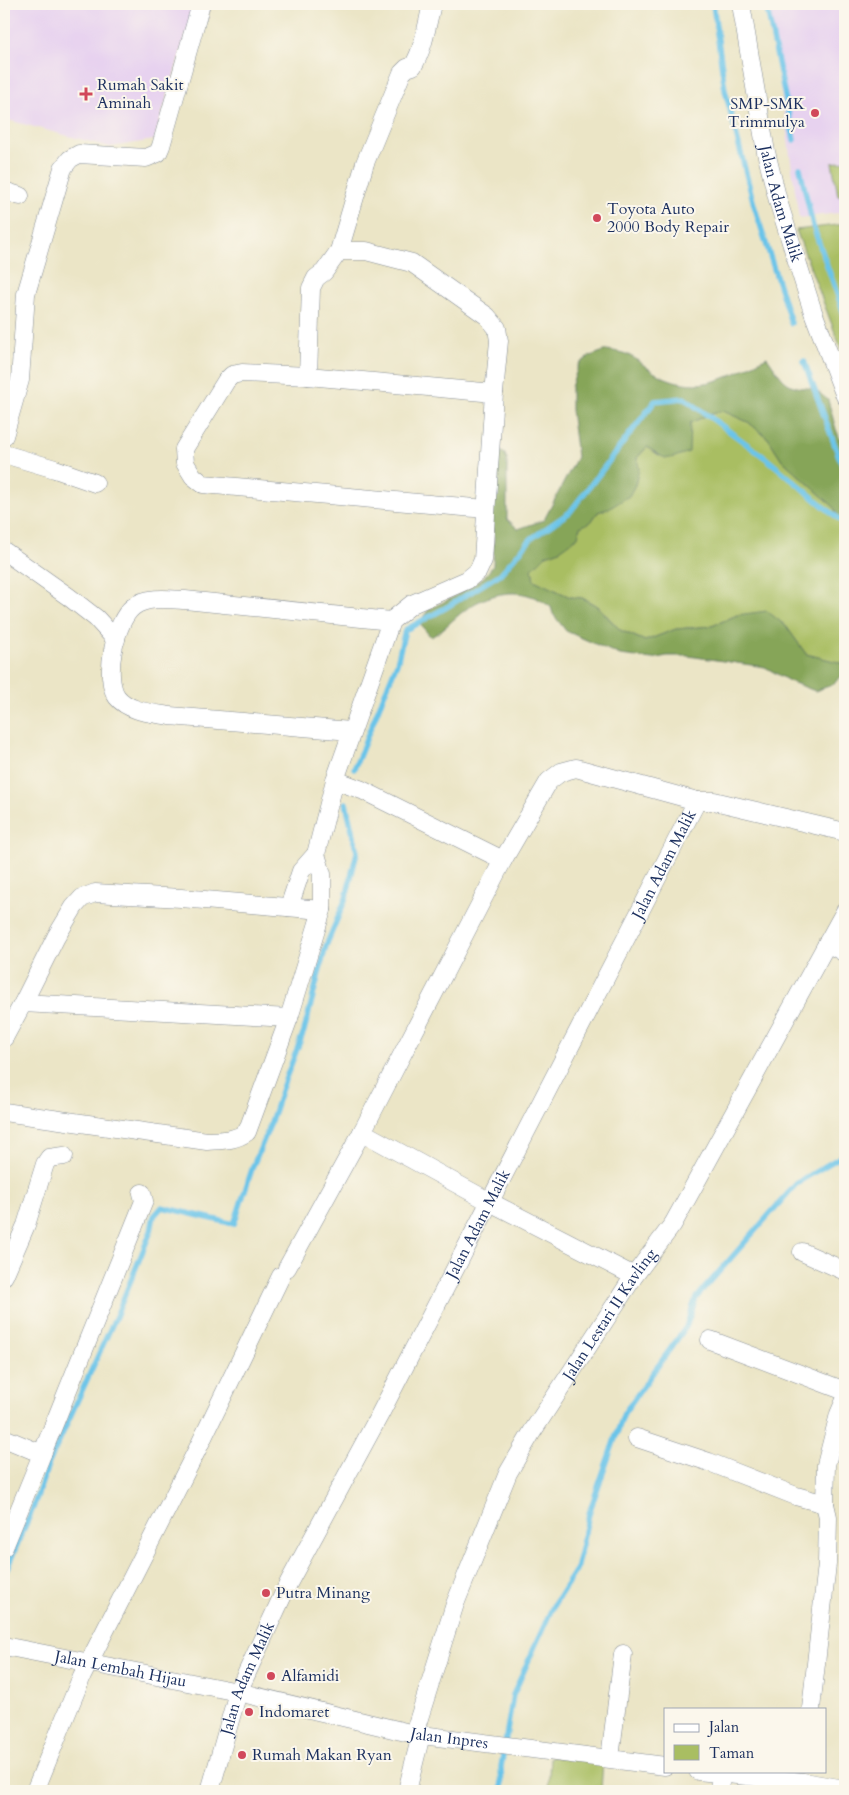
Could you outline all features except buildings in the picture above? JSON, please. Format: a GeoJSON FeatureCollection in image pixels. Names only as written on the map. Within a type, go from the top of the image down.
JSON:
{"type":"FeatureCollection","features":[{"type":"Feature","properties":{"kind":"street"},"geometry":{"type":"LineString","coordinates":[[4,436],[7,415],[20,380],[26,294],[63,168],[70,158],[79,154],[146,158],[158,153],[201,4]]}},
{"type":"Feature","properties":{"kind":"street"},"geometry":{"type":"LineString","coordinates":[[308,376],[311,288],[316,278],[324,272],[339,251],[365,163],[402,73],[407,68],[413,66],[416,61],[422,46],[432,4]]}},
{"type":"Feature","properties":{"kind":"street","name":"Jalan Adam Malik"},"geometry":{"type":"LineString","coordinates":[[741,4],[766,152],[778,201],[813,312],[845,396]]}},
{"type":"Feature","properties":{"kind":"street"},"geometry":{"type":"LineString","coordinates":[[289,907],[301,871],[316,854],[335,780],[391,621],[412,604],[467,580],[478,571],[483,560],[499,341],[497,328],[487,316],[412,263],[366,251],[339,251]]}},
{"type":"Feature","properties":{"kind":"street"},"geometry":{"type":"LineString","coordinates":[[486,509],[203,484],[193,476],[185,463],[184,449],[226,381],[232,375],[242,373],[308,376],[494,393]]}},
{"type":"Feature","properties":{"kind":"street"},"geometry":{"type":"LineString","coordinates":[[4,454],[95,483]]}},
{"type":"Feature","properties":{"kind":"street"},"geometry":{"type":"LineString","coordinates":[[4,551],[96,618],[116,640]]}},
{"type":"Feature","properties":{"kind":"street"},"geometry":{"type":"LineString","coordinates":[[351,731],[170,716],[130,707],[117,697],[111,682],[110,663],[123,620],[132,607],[143,602],[160,599],[391,621]]}},
{"type":"Feature","properties":{"kind":"street"},"geometry":{"type":"LineString","coordinates":[[35,1791],[89,1664],[284,1272],[362,1132],[503,860],[549,781],[561,772],[576,768],[697,801]]}},
{"type":"Feature","properties":{"kind":"street"},"geometry":{"type":"LineString","coordinates":[[335,780],[362,790],[503,860]]}},
{"type":"Feature","properties":{"kind":"street","name":"Jalan Adam Malik"},"geometry":{"type":"LineString","coordinates":[[210,1791],[238,1692],[289,1582],[379,1416],[697,801],[714,801],[845,832]]}},
{"type":"Feature","properties":{"kind":"street"},"geometry":{"type":"LineString","coordinates":[[4,1112],[207,1140],[232,1140],[247,1132],[289,1018],[322,910],[322,874],[316,854]]}},
{"type":"Feature","properties":{"kind":"street"},"geometry":{"type":"LineString","coordinates":[[4,1038],[56,937],[74,906],[82,898],[95,893],[322,910]]}},
{"type":"Feature","properties":{"kind":"street","name":"Jalan Lestari II Kavling"},"geometry":{"type":"LineString","coordinates":[[406,1791],[417,1735],[455,1604],[508,1473],[532,1432],[634,1276],[673,1224],[845,911]]}},
{"type":"Feature","properties":{"kind":"street"},"geometry":{"type":"LineString","coordinates":[[826,943],[845,953]]}},
{"type":"Feature","properties":{"kind":"street"},"geometry":{"type":"LineString","coordinates":[[23,1004],[289,1018]]}},
{"type":"Feature","properties":{"kind":"street"},"geometry":{"type":"LineString","coordinates":[[362,1132],[490,1202],[634,1276]]}},
{"type":"Feature","properties":{"kind":"street"},"geometry":{"type":"LineString","coordinates":[[4,1276],[26,1225],[45,1164],[49,1158],[64,1156]]}},
{"type":"Feature","properties":{"kind":"street"},"geometry":{"type":"LineString","coordinates":[[4,1547],[126,1249],[144,1201],[142,1194]]}},
{"type":"Feature","properties":{"kind":"street"},"geometry":{"type":"LineString","coordinates":[[802,1252],[845,1271]]}},
{"type":"Feature","properties":{"kind":"street"},"geometry":{"type":"LineString","coordinates":[[710,1340],[845,1391]]}},
{"type":"Feature","properties":{"kind":"street"},"geometry":{"type":"LineString","coordinates":[[811,1708],[828,1564],[828,1517],[825,1504],[826,1464],[838,1414],[845,1400]]}},
{"type":"Feature","properties":{"kind":"street"},"geometry":{"type":"LineString","coordinates":[[4,1438],[42,1454]]}},
{"type":"Feature","properties":{"kind":"street"},"geometry":{"type":"LineString","coordinates":[[637,1438],[709,1462],[796,1496],[825,1504]]}},
{"type":"Feature","properties":{"kind":"street","name":"Jalan Lembah Hijau"},"geometry":{"type":"LineString","coordinates":[[4,1646],[238,1692]]}},
{"type":"Feature","properties":{"kind":"street"},"geometry":{"type":"LineString","coordinates":[[610,1758],[623,1654]]}},
{"type":"Feature","properties":{"kind":"street","name":"Jalan Inpres"},"geometry":{"type":"LineString","coordinates":[[238,1692],[417,1735],[664,1766]]}},
{"type":"Feature","properties":{"kind":"street"},"geometry":{"type":"LineString","coordinates":[[700,1772],[720,1783],[803,1777],[845,1789]]}},
{"type":"Feature","properties":{"kind":"shaded area","name":"Rumah Sakit Aminah"},"geometry":{"type":"Polygon","coordinates":[[[4,4],[195,4],[154,140],[110,147],[4,119],[4,4]]]}},
{"type":"Feature","properties":{"kind":"shaded area","name":"SMP-SMK Trimmulya"},"geometry":{"type":"Polygon","coordinates":[[[845,4],[845,212],[799,218],[770,14],[845,4]]]}},
{"type":"Feature","properties":{"kind":"green space"},"geometry":{"type":"Polygon","coordinates":[[[845,161],[845,195],[838,196],[832,163],[845,161]]]}},
{"type":"Feature","properties":{"kind":"green space"},"geometry":{"type":"Polygon","coordinates":[[[845,224],[845,359],[796,230],[845,224]]]}},
{"type":"Feature","properties":{"kind":"green space"},"geometry":{"type":"Polygon","coordinates":[[[607,350],[626,354],[659,375],[689,384],[702,384],[727,377],[767,357],[785,381],[796,387],[813,388],[828,400],[836,429],[845,451],[845,535],[834,507],[782,460],[768,438],[748,422],[723,411],[690,423],[689,452],[666,458],[647,447],[637,458],[639,469],[635,485],[629,496],[610,508],[598,512],[591,522],[580,527],[578,537],[560,550],[546,555],[532,569],[534,580],[570,597],[582,598],[597,606],[620,630],[645,641],[676,629],[712,626],[737,615],[767,611],[786,626],[806,654],[842,663],[845,673],[832,685],[815,691],[789,681],[765,667],[688,656],[667,656],[652,659],[620,655],[566,631],[553,614],[551,607],[536,598],[523,594],[505,593],[479,601],[431,637],[419,623],[429,609],[450,599],[483,578],[493,566],[494,538],[491,514],[496,453],[502,452],[507,460],[507,519],[518,529],[544,520],[577,457],[571,410],[571,387],[579,364],[590,356],[607,350]]]}},
{"type":"Feature","properties":{"kind":"green space"},"geometry":{"type":"Polygon","coordinates":[[[723,411],[748,422],[768,438],[782,460],[834,507],[845,535],[845,664],[806,654],[786,626],[737,615],[712,626],[676,629],[645,641],[620,630],[598,606],[582,598],[570,597],[534,580],[532,568],[546,555],[560,550],[580,527],[591,522],[598,512],[610,508],[635,485],[638,469],[637,458],[647,447],[660,456],[688,447],[690,423],[723,411]]]}},
{"type":"Feature","properties":{"kind":"green space"},"geometry":{"type":"Polygon","coordinates":[[[550,1757],[603,1761],[601,1791],[548,1791],[550,1757]]]}},
{"type":"Feature","properties":{"kind":"waterway"},"geometry":{"type":"LineString","coordinates":[[713,4],[725,90],[754,205],[791,323]]}},
{"type":"Feature","properties":{"kind":"waterway"},"geometry":{"type":"LineString","coordinates":[[766,4],[794,140]]}},
{"type":"Feature","properties":{"kind":"waterway"},"geometry":{"type":"LineString","coordinates":[[800,168],[813,226],[845,316]]}},
{"type":"Feature","properties":{"kind":"waterway"},"geometry":{"type":"LineString","coordinates":[[804,361],[845,473]]}},
{"type":"Feature","properties":{"kind":"waterway"},"geometry":{"type":"LineString","coordinates":[[354,769],[397,663],[405,630],[447,607],[500,574],[532,538],[570,512],[655,401],[684,398],[767,459],[845,524]]}},
{"type":"Feature","properties":{"kind":"waterway"},"geometry":{"type":"LineString","coordinates":[[4,1575],[33,1508],[48,1465],[117,1314],[151,1231],[154,1216],[162,1207],[234,1224],[253,1166],[304,1031],[326,946],[346,898],[357,852],[346,803]]}},
{"type":"Feature","properties":{"kind":"waterway"},"geometry":{"type":"LineString","coordinates":[[502,1791],[501,1767],[513,1695],[553,1606],[576,1570],[590,1510],[624,1413],[686,1327],[696,1298],[797,1183],[845,1154]]}},
{"type":"Feature","properties":{"kind":"place","name":"Rumah Sakit Aminah"},"geometry":{"type":"Point","coordinates":[86,94]}},
{"type":"Feature","properties":{"kind":"place","name":"SMP-SMK Trimmulya"},"geometry":{"type":"Point","coordinates":[815,113]}},
{"type":"Feature","properties":{"kind":"place","name":"Toyota Auto 2000 Body Repair"},"geometry":{"type":"Point","coordinates":[597,218]}},
{"type":"Feature","properties":{"kind":"place","name":"Putra Minang"},"geometry":{"type":"Point","coordinates":[266,1593]}},
{"type":"Feature","properties":{"kind":"place","name":"Alfamidi"},"geometry":{"type":"Point","coordinates":[271,1676]}},
{"type":"Feature","properties":{"kind":"place","name":"Indomaret"},"geometry":{"type":"Point","coordinates":[249,1712]}},
{"type":"Feature","properties":{"kind":"place","name":"Rumah Makan Ryan"},"geometry":{"type":"Point","coordinates":[242,1755]}}]}
